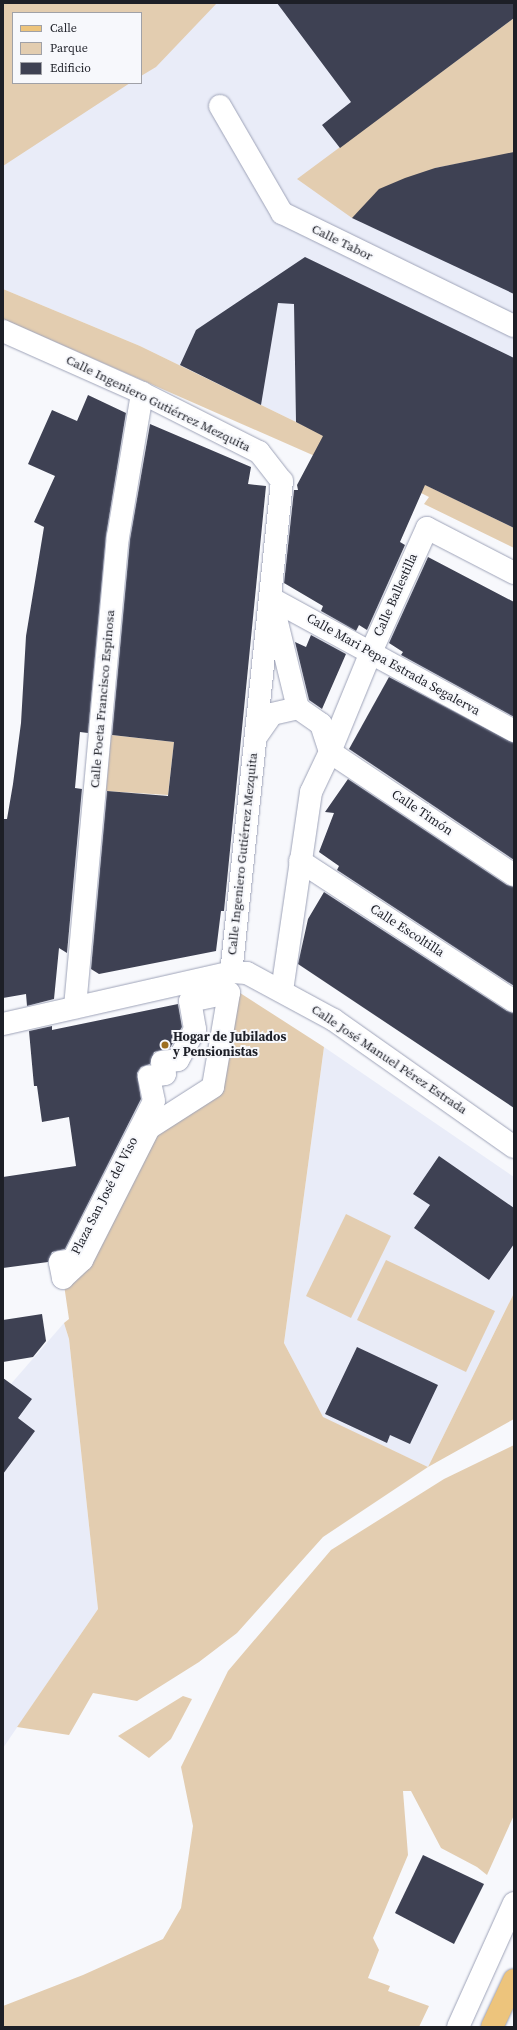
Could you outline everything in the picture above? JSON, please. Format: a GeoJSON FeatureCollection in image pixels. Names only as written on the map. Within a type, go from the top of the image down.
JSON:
{"type":"FeatureCollection","features":[{"type":"Feature","properties":{"kind":"main road"},"geometry":{"type":"LineString","coordinates":[[492,2027],[514,1980]]}},
{"type":"Feature","properties":{"kind":"street","name":"Calle Tabor"},"geometry":{"type":"LineString","coordinates":[[220,106],[282,213],[514,326]]}},
{"type":"Feature","properties":{"kind":"street","name":"Calle Ingeniero Gutiérrez Mezquita"},"geometry":{"type":"LineString","coordinates":[[3,331],[142,393],[259,452],[282,481],[272,599],[230,982]]}},
{"type":"Feature","properties":{"kind":"street","name":"Calle Poeta Francisco Espinosa"},"geometry":{"type":"LineString","coordinates":[[75,1007],[118,536],[142,393]]}},
{"type":"Feature","properties":{"kind":"street","name":"Calle Ballestilla"},"geometry":{"type":"LineString","coordinates":[[330,752],[371,652],[427,528],[514,573]]}},
{"type":"Feature","properties":{"kind":"street","name":"Calle Ingeniero Gutiérrez Mezquita"},"geometry":{"type":"LineString","coordinates":[[256,737],[272,714],[298,708],[272,599]]}},
{"type":"Feature","properties":{"kind":"street","name":"Calle Mari Pepa Estrada Segalerva"},"geometry":{"type":"LineString","coordinates":[[272,599],[514,731]]}},
{"type":"Feature","properties":{"kind":"street"},"geometry":{"type":"LineString","coordinates":[[282,990],[311,792],[330,752],[321,724],[298,708]]}},
{"type":"Feature","properties":{"kind":"street","name":"Calle Timón"},"geometry":{"type":"LineString","coordinates":[[330,752],[514,875]]}},
{"type":"Feature","properties":{"kind":"street","name":"Calle Escoltilla"},"geometry":{"type":"LineString","coordinates":[[300,861],[514,1001]]}},
{"type":"Feature","properties":{"kind":"street","name":"Calle José Manuel Pérez Estrada"},"geometry":{"type":"LineString","coordinates":[[3,1024],[75,1007],[230,982],[247,973],[282,990],[334,1020],[514,1147]]}},
{"type":"Feature","properties":{"kind":"street","name":"Plaza San José del Viso"},"geometry":{"type":"LineString","coordinates":[[230,982],[213,1087],[149,1128],[82,1260],[63,1278],[60,1262],[73,1260],[154,1101],[149,1077],[165,1074],[162,1062],[178,1060],[195,1029],[190,1001],[230,982]]}},
{"type":"Feature","properties":{"kind":"street"},"geometry":{"type":"LineString","coordinates":[[458,2027],[514,1903]]}},
{"type":"Feature","properties":{"kind":"shaded area"},"geometry":{"type":"Polygon","coordinates":[[[3,3],[514,3],[514,528],[140,346],[3,289],[3,3]]]}},
{"type":"Feature","properties":{"kind":"shaded area"},"geometry":{"type":"Polygon","coordinates":[[[324,1047],[514,1177],[514,1293],[428,1467],[323,1418],[284,1343],[324,1047]]]}},
{"type":"Feature","properties":{"kind":"shaded area"},"geometry":{"type":"Polygon","coordinates":[[[64,1323],[69,1339],[98,1609],[3,1748],[3,1393],[64,1323]]]}},
{"type":"Feature","properties":{"kind":"green space"},"geometry":{"type":"Polygon","coordinates":[[[3,3],[217,3],[156,67],[142,75],[142,12],[12,12],[12,84],[128,84],[3,166],[3,3]]]}},
{"type":"Feature","properties":{"kind":"green space"},"geometry":{"type":"Polygon","coordinates":[[[514,18],[514,153],[435,168],[352,218],[297,179],[514,18]]]}},
{"type":"Feature","properties":{"kind":"green space"},"geometry":{"type":"Polygon","coordinates":[[[3,289],[140,346],[514,528],[514,548],[424,504],[429,497],[421,493],[417,501],[3,319],[3,289]]]}},
{"type":"Feature","properties":{"kind":"green space"},"geometry":{"type":"Polygon","coordinates":[[[111,735],[174,742],[168,795],[106,791],[111,735]]]}},
{"type":"Feature","properties":{"kind":"green space"},"geometry":{"type":"Polygon","coordinates":[[[237,991],[324,1047],[284,1343],[323,1417],[428,1467],[323,1537],[237,1633],[199,1662],[137,1701],[93,1693],[69,1735],[17,1727],[98,1609],[69,1339],[64,1323],[69,1319],[63,1278],[149,1128],[213,1087],[237,991]]]}},
{"type":"Feature","properties":{"kind":"green space"},"geometry":{"type":"Polygon","coordinates":[[[346,1214],[391,1236],[351,1318],[306,1296],[346,1214]]]}},
{"type":"Feature","properties":{"kind":"green space"},"geometry":{"type":"Polygon","coordinates":[[[386,1260],[495,1311],[466,1372],[357,1320],[386,1260]]]}},
{"type":"Feature","properties":{"kind":"green space"},"geometry":{"type":"Polygon","coordinates":[[[514,1293],[514,1419],[428,1467],[514,1293]]]}},
{"type":"Feature","properties":{"kind":"green space"},"geometry":{"type":"Polygon","coordinates":[[[514,1445],[514,1815],[487,1875],[477,1867],[441,1848],[411,1791],[403,1791],[408,1855],[373,1938],[379,1950],[368,1978],[390,1986],[388,1991],[429,2006],[419,2027],[3,2027],[3,2006],[83,1975],[163,1939],[181,1908],[193,1826],[181,1767],[228,1671],[331,1550],[444,1479],[514,1445]]]}},
{"type":"Feature","properties":{"kind":"green space"},"geometry":{"type":"Polygon","coordinates":[[[183,1696],[192,1699],[171,1739],[149,1758],[118,1736],[183,1696]]]}},
{"type":"Feature","properties":{"kind":"building"},"geometry":{"type":"Polygon","coordinates":[[[277,3],[514,3],[514,18],[340,148],[322,125],[351,102],[277,3]]]}},
{"type":"Feature","properties":{"kind":"building"},"geometry":{"type":"Polygon","coordinates":[[[514,152],[514,294],[352,218],[379,189],[405,178],[435,168],[514,152]]]}},
{"type":"Feature","properties":{"kind":"building"},"geometry":{"type":"Polygon","coordinates":[[[305,257],[514,358],[514,528],[425,485],[400,542],[405,545],[367,630],[359,625],[356,631],[321,611],[323,606],[284,583],[294,490],[298,490],[297,485],[323,436],[296,422],[294,304],[278,303],[261,405],[180,365],[196,330],[305,257]]]}},
{"type":"Feature","properties":{"kind":"building"},"geometry":{"type":"Polygon","coordinates":[[[88,395],[126,413],[106,536],[88,733],[80,732],[75,788],[82,789],[67,953],[59,948],[54,999],[27,1006],[26,994],[3,998],[3,819],[7,819],[13,784],[21,723],[26,636],[44,527],[34,522],[55,476],[28,464],[52,410],[77,421],[88,395]]]}},
{"type":"Feature","properties":{"kind":"building"},"geometry":{"type":"Polygon","coordinates":[[[150,424],[251,467],[248,484],[266,486],[224,911],[221,911],[216,951],[99,974],[91,969],[107,791],[168,796],[174,742],[112,735],[130,539],[150,424]]]}},
{"type":"Feature","properties":{"kind":"building"},"geometry":{"type":"Polygon","coordinates":[[[428,557],[514,602],[514,717],[401,655],[403,652],[389,643],[428,557]]]}},
{"type":"Feature","properties":{"kind":"building"},"geometry":{"type":"Polygon","coordinates":[[[311,635],[346,654],[322,709],[309,700],[295,642],[306,647],[311,635]]]}},
{"type":"Feature","properties":{"kind":"building"},"geometry":{"type":"Polygon","coordinates":[[[389,677],[514,743],[514,860],[349,749],[389,677]]]}},
{"type":"Feature","properties":{"kind":"building"},"geometry":{"type":"Polygon","coordinates":[[[348,779],[507,885],[514,887],[514,986],[337,870],[339,866],[319,852],[334,813],[325,812],[348,779]]]}},
{"type":"Feature","properties":{"kind":"building"},"geometry":{"type":"Polygon","coordinates":[[[324,892],[507,1011],[514,1013],[514,1108],[298,964],[308,919],[324,892]]]}},
{"type":"Feature","properties":{"kind":"building"},"geometry":{"type":"Polygon","coordinates":[[[178,1004],[182,1027],[170,1048],[154,1052],[150,1064],[141,1067],[137,1073],[141,1099],[65,1249],[52,1252],[48,1262],[3,1268],[3,1177],[76,1166],[69,1117],[42,1122],[37,1086],[34,1086],[29,1031],[52,1026],[52,1030],[178,1004]]]}},
{"type":"Feature","properties":{"kind":"building"},"geometry":{"type":"Polygon","coordinates":[[[439,1156],[514,1208],[514,1244],[489,1280],[414,1228],[430,1205],[413,1194],[439,1156]]]}},
{"type":"Feature","properties":{"kind":"building"},"geometry":{"type":"Polygon","coordinates":[[[42,1314],[46,1341],[33,1357],[3,1362],[3,1320],[42,1314]]]}},
{"type":"Feature","properties":{"kind":"building"},"geometry":{"type":"Polygon","coordinates":[[[357,1347],[438,1385],[410,1444],[390,1435],[387,1443],[325,1414],[357,1347]]]}},
{"type":"Feature","properties":{"kind":"building"},"geometry":{"type":"Polygon","coordinates":[[[3,1378],[32,1399],[18,1418],[35,1431],[3,1474],[3,1378]]]}},
{"type":"Feature","properties":{"kind":"building"},"geometry":{"type":"Polygon","coordinates":[[[423,1855],[484,1884],[454,1944],[395,1913],[423,1855]]]}},
{"type":"Feature","properties":{"kind":"place","name":"Hogar de Jubilados y Pensionistas"},"geometry":{"type":"Point","coordinates":[165,1045]}}]}
